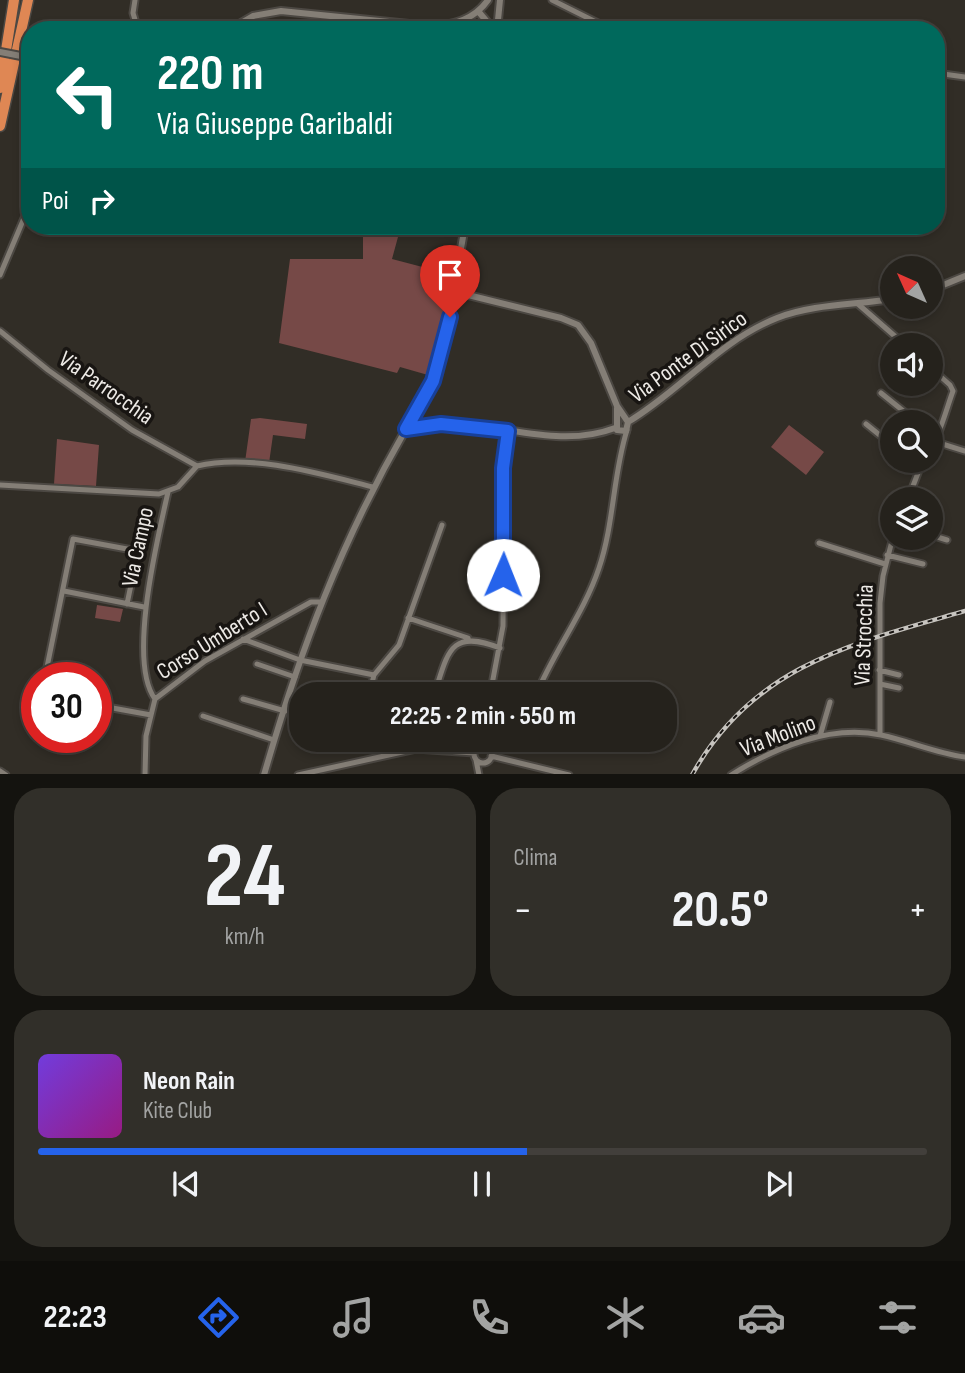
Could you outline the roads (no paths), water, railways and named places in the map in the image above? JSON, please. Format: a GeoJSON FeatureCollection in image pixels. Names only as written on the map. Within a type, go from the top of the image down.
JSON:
{"type":"FeatureCollection","features":[{"type":"Feature","properties":{"kind":"highway"},"geometry":{"type":"LineString","coordinates":[[0,88],[15,0]]}},
{"type":"Feature","properties":{"kind":"highway"},"geometry":{"type":"LineString","coordinates":[[0,99],[22,0]]}},
{"type":"Feature","properties":{"kind":"highway"},"geometry":{"type":"LineString","coordinates":[[27,21],[29,0]]}},
{"type":"Feature","properties":{"kind":"highway"},"geometry":{"type":"LineString","coordinates":[[0,126],[21,65]]}},
{"type":"Feature","properties":{"kind":"street"},"geometry":{"type":"LineString","coordinates":[[135,0],[133,13],[135,21]]}},
{"type":"Feature","properties":{"kind":"street"},"geometry":{"type":"LineString","coordinates":[[496,21],[500,0]]}},
{"type":"Feature","properties":{"kind":"street"},"geometry":{"type":"LineString","coordinates":[[552,0],[594,21]]}},
{"type":"Feature","properties":{"kind":"street"},"geometry":{"type":"LineString","coordinates":[[485,4],[492,21]]}},
{"type":"Feature","properties":{"kind":"street"},"geometry":{"type":"LineString","coordinates":[[485,4],[492,21]]}},
{"type":"Feature","properties":{"kind":"street"},"geometry":{"type":"LineString","coordinates":[[459,21],[485,4]]}},
{"type":"Feature","properties":{"kind":"street"},"geometry":{"type":"LineString","coordinates":[[245,21],[254,16],[281,11],[380,21]]}},
{"type":"Feature","properties":{"kind":"street"},"geometry":{"type":"LineString","coordinates":[[0,52],[21,56]]}},
{"type":"Feature","properties":{"kind":"street"},"geometry":{"type":"LineString","coordinates":[[945,74],[965,77]]}},
{"type":"Feature","properties":{"kind":"street"},"geometry":{"type":"LineString","coordinates":[[0,275],[21,225]]}},
{"type":"Feature","properties":{"kind":"street"},"geometry":{"type":"LineString","coordinates":[[264,774],[320,602],[373,487],[441,360],[457,293],[464,235]]}},
{"type":"Feature","properties":{"kind":"street"},"geometry":{"type":"LineString","coordinates":[[943,285],[965,276]]}},
{"type":"Feature","properties":{"kind":"street"},"geometry":{"type":"LineString","coordinates":[[457,293],[561,318],[578,325],[591,343],[626,424],[604,554],[597,577],[557,648],[542,682]]}},
{"type":"Feature","properties":{"kind":"street","name":"Via Ponte Di Sirico"},"geometry":{"type":"LineString","coordinates":[[617,427],[626,424],[729,345],[764,324],[804,310],[880,301]]}},
{"type":"Feature","properties":{"kind":"street"},"geometry":{"type":"LineString","coordinates":[[858,304],[891,333]]}},
{"type":"Feature","properties":{"kind":"street","name":"Via Parrocchia"},"geometry":{"type":"LineString","coordinates":[[0,331],[48,370],[132,430],[197,466]]}},
{"type":"Feature","properties":{"kind":"street"},"geometry":{"type":"LineString","coordinates":[[943,380],[953,390],[943,412]]}},
{"type":"Feature","properties":{"kind":"street"},"geometry":{"type":"LineString","coordinates":[[885,396],[902,410]]}},
{"type":"Feature","properties":{"kind":"street"},"geometry":{"type":"LineString","coordinates":[[617,406],[617,427],[624,444]]}},
{"type":"Feature","properties":{"kind":"street"},"geometry":{"type":"LineString","coordinates":[[406,429],[441,424],[542,437],[581,437],[617,427]]}},
{"type":"Feature","properties":{"kind":"street","name":"Via Ponte Di Sirico"},"geometry":{"type":"LineString","coordinates":[[617,427],[626,424]]}},
{"type":"Feature","properties":{"kind":"street"},"geometry":{"type":"LineString","coordinates":[[866,424],[880,435]]}},
{"type":"Feature","properties":{"kind":"street"},"geometry":{"type":"LineString","coordinates":[[493,682],[501,640],[503,468],[508,431]]}},
{"type":"Feature","properties":{"kind":"street"},"geometry":{"type":"LineString","coordinates":[[943,444],[965,451]]}},
{"type":"Feature","properties":{"kind":"street"},"geometry":{"type":"LineString","coordinates":[[197,466],[267,465],[373,487]]}},
{"type":"Feature","properties":{"kind":"street","name":"Via Campo"},"geometry":{"type":"LineString","coordinates":[[155,699],[147,666],[144,607],[167,492],[178,487],[197,466]]}},
{"type":"Feature","properties":{"kind":"street"},"geometry":{"type":"LineString","coordinates":[[0,485],[167,492]]}},
{"type":"Feature","properties":{"kind":"street"},"geometry":{"type":"LineString","coordinates":[[372,682],[374,675],[395,651],[442,525]]}},
{"type":"Feature","properties":{"kind":"street","name":"Via Campo"},"geometry":{"type":"LineString","coordinates":[[127,604],[138,551],[73,539],[64,591],[127,604],[144,607]]}},
{"type":"Feature","properties":{"kind":"street"},"geometry":{"type":"LineString","coordinates":[[943,539],[947,540]]}},
{"type":"Feature","properties":{"kind":"street"},"geometry":{"type":"LineString","coordinates":[[819,543],[885,564]]}},
{"type":"Feature","properties":{"kind":"street","name":"Via Strocchia"},"geometry":{"type":"LineString","coordinates":[[880,735],[878,670],[885,564],[889,550]]}},
{"type":"Feature","properties":{"kind":"street"},"geometry":{"type":"LineString","coordinates":[[887,555],[923,564]]}},
{"type":"Feature","properties":{"kind":"street"},"geometry":{"type":"LineString","coordinates":[[48,662],[64,591]]}},
{"type":"Feature","properties":{"kind":"street","name":"Corso Umberto I"},"geometry":{"type":"LineString","coordinates":[[145,774],[146,736],[155,699],[205,661],[311,602],[320,602]]}},
{"type":"Feature","properties":{"kind":"street"},"geometry":{"type":"LineString","coordinates":[[408,618],[500,648]]}},
{"type":"Feature","properties":{"kind":"street"},"geometry":{"type":"LineString","coordinates":[[243,639],[300,660],[374,675]]}},
{"type":"Feature","properties":{"kind":"street"},"geometry":{"type":"LineString","coordinates":[[438,682],[449,650],[456,643],[471,640]]}},
{"type":"Feature","properties":{"kind":"street"},"geometry":{"type":"LineString","coordinates":[[490,643],[501,640]]}},
{"type":"Feature","properties":{"kind":"street"},"geometry":{"type":"LineString","coordinates":[[257,664],[295,677]]}},
{"type":"Feature","properties":{"kind":"street"},"geometry":{"type":"LineString","coordinates":[[878,670],[899,675]]}},
{"type":"Feature","properties":{"kind":"street"},"geometry":{"type":"LineString","coordinates":[[880,684],[899,688]]}},
{"type":"Feature","properties":{"kind":"street"},"geometry":{"type":"LineString","coordinates":[[243,699],[285,711]]}},
{"type":"Feature","properties":{"kind":"street"},"geometry":{"type":"LineString","coordinates":[[820,736],[830,702]]}},
{"type":"Feature","properties":{"kind":"street"},"geometry":{"type":"LineString","coordinates":[[112,708],[151,715]]}},
{"type":"Feature","properties":{"kind":"street"},"geometry":{"type":"LineString","coordinates":[[203,716],[274,740]]}},
{"type":"Feature","properties":{"kind":"street","name":"Via Molino"},"geometry":{"type":"LineString","coordinates":[[733,774],[820,736],[856,733],[880,735],[965,757]]}},
{"type":"Feature","properties":{"kind":"street"},"geometry":{"type":"LineString","coordinates":[[302,774],[399,752]]}},
{"type":"Feature","properties":{"kind":"street"},"geometry":{"type":"LineString","coordinates":[[446,752],[490,757],[565,774]]}},
{"type":"Feature","properties":{"kind":"street"},"geometry":{"type":"LineString","coordinates":[[476,752],[479,774]]}},
{"type":"Feature","properties":{"kind":"street"},"geometry":{"type":"LineString","coordinates":[[489,752],[490,757]]}},
{"type":"Feature","properties":{"kind":"street"},"geometry":{"type":"LineString","coordinates":[[480,774],[494,752]]}},
{"type":"Feature","properties":{"kind":"railway"},"geometry":{"type":"LineString","coordinates":[[693,774],[717,738],[745,707],[776,683],[846,648],[965,611]]}}]}
